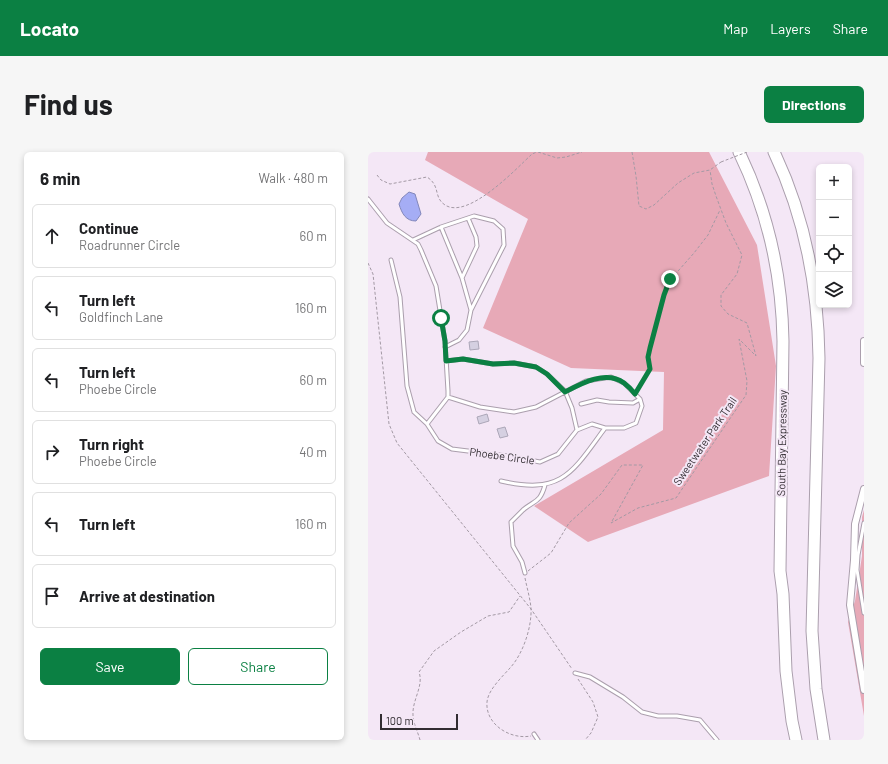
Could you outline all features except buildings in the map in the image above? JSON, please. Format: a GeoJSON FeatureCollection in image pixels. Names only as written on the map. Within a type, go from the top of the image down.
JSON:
{"type":"FeatureCollection","features":[{"type":"Feature","properties":{"kind":"highway","name":"South Bay Expressway"},"geometry":{"type":"LineString","coordinates":[[740,152],[756,190],[768,227],[782,303],[784,341],[780,571],[783,594],[786,671],[792,721],[796,740]]}},
{"type":"Feature","properties":{"kind":"highway"},"geometry":{"type":"LineString","coordinates":[[774,152],[789,188],[805,238],[813,278],[818,324],[819,364],[812,631],[816,689],[824,740]]}},
{"type":"Feature","properties":{"kind":"street"},"geometry":{"type":"LineString","coordinates":[[864,341],[864,363]]}},
{"type":"Feature","properties":{"kind":"street"},"geometry":{"type":"LineString","coordinates":[[864,489],[855,524],[854,560],[850,605],[864,690]]}},
{"type":"Feature","properties":{"kind":"lane"},"geometry":{"type":"LineString","coordinates":[[368,199],[387,223],[418,244],[422,250],[436,286],[445,346],[448,397],[427,424]]}},
{"type":"Feature","properties":{"kind":"lane"},"geometry":{"type":"LineString","coordinates":[[413,240],[441,227],[474,216],[494,221],[503,229],[504,245],[471,310],[467,330],[459,340],[445,346]]}},
{"type":"Feature","properties":{"kind":"lane"},"geometry":{"type":"LineString","coordinates":[[462,278],[477,246],[476,237],[468,218]]}},
{"type":"Feature","properties":{"kind":"lane"},"geometry":{"type":"LineString","coordinates":[[441,227],[462,278],[471,310]]}},
{"type":"Feature","properties":{"kind":"lane","name":"Phoebe Circle"},"geometry":{"type":"LineString","coordinates":[[391,260],[400,297],[407,386],[414,412],[427,424],[438,441],[452,449],[508,456],[540,462],[558,454],[577,430]]}},
{"type":"Feature","properties":{"kind":"lane"},"geometry":{"type":"LineString","coordinates":[[446,361],[463,359],[493,364],[514,363],[536,367],[547,374],[565,392],[572,408],[577,430],[592,424],[605,428],[624,428],[636,423],[642,406],[640,400],[624,383],[611,377],[586,381],[565,392],[536,407],[514,412],[480,407],[448,397]]}},
{"type":"Feature","properties":{"kind":"lane"},"geometry":{"type":"LineString","coordinates":[[581,404],[597,400],[633,403],[640,400]]}},
{"type":"Feature","properties":{"kind":"lane"},"geometry":{"type":"LineString","coordinates":[[501,481],[525,485],[545,485],[565,477],[579,464],[605,428]]}},
{"type":"Feature","properties":{"kind":"lane"},"geometry":{"type":"LineString","coordinates":[[525,573],[522,562],[513,546],[511,522],[524,509],[536,502],[543,492],[545,485]]}},
{"type":"Feature","properties":{"kind":"lane"},"geometry":{"type":"LineString","coordinates":[[864,523],[858,555],[857,570],[864,613]]}},
{"type":"Feature","properties":{"kind":"lane"},"geometry":{"type":"LineString","coordinates":[[574,673],[590,677],[623,697],[642,712],[658,716],[677,716],[700,720],[716,740]]}},
{"type":"Feature","properties":{"kind":"lane"},"geometry":{"type":"LineString","coordinates":[[534,734],[538,740]]}},
{"type":"Feature","properties":{"kind":"path"},"geometry":{"type":"LineString","coordinates":[[377,175],[381,180],[390,184],[427,178],[433,181],[439,199],[446,206],[458,207],[478,201],[532,154],[537,152],[558,158],[582,152]]}},
{"type":"Feature","properties":{"kind":"path"},"geometry":{"type":"LineString","coordinates":[[632,152],[639,206],[646,209],[678,183],[694,173],[710,170],[721,162],[747,152]]}},
{"type":"Feature","properties":{"kind":"path","name":"Sweetwater Park Trail"},"geometry":{"type":"LineString","coordinates":[[525,573],[551,553],[568,523],[601,494],[622,465],[643,465],[611,523],[638,508],[676,498],[746,394],[747,381],[739,339],[756,356],[747,323],[728,314],[721,306],[722,295],[737,274],[742,255],[721,209],[712,184],[710,170]]}},
{"type":"Feature","properties":{"kind":"path"},"geometry":{"type":"LineString","coordinates":[[635,394],[650,369],[648,357],[650,348],[664,295],[670,279],[708,235],[721,209]]}},
{"type":"Feature","properties":{"kind":"path"},"geometry":{"type":"LineString","coordinates":[[368,262],[373,274],[390,424],[397,443],[531,609],[593,702],[598,717],[591,733],[585,740]]}},
{"type":"Feature","properties":{"kind":"path"},"geometry":{"type":"LineString","coordinates":[[506,736],[496,729],[487,714],[487,701],[496,683],[512,666],[520,654],[527,634],[531,609],[525,573]]}},
{"type":"Feature","properties":{"kind":"path"},"geometry":{"type":"LineString","coordinates":[[420,740],[413,716],[421,678],[419,672],[434,651],[461,632],[488,616],[509,612],[520,596]]}},
{"type":"Feature","properties":{"kind":"path"},"geometry":{"type":"LineString","coordinates":[[518,739],[525,739],[534,734]]}},
{"type":"Feature","properties":{"kind":"shaded area"},"geometry":{"type":"Polygon","coordinates":[[[428,152],[709,152],[757,245],[776,366],[769,476],[588,542],[534,506],[663,430],[664,372],[571,368],[483,328],[528,219],[425,160],[428,152]]]}},
{"type":"Feature","properties":{"kind":"shaded area"},"geometry":{"type":"Polygon","coordinates":[[[864,510],[864,716],[848,622],[855,601],[862,556],[862,517],[864,510]]]}},
{"type":"Feature","properties":{"kind":"water"},"geometry":{"type":"Polygon","coordinates":[[[409,192],[415,194],[421,214],[416,221],[410,220],[405,216],[399,204],[402,198],[409,192]]]}},
{"type":"Feature","properties":{"kind":"route"},"geometry":{"type":"LineString","coordinates":[[441,318],[445,341],[446,361],[463,359],[493,364],[514,363],[536,367],[547,374],[565,392],[586,381],[611,377],[624,383],[635,394],[650,369],[648,357],[664,295],[670,279]]}}]}
